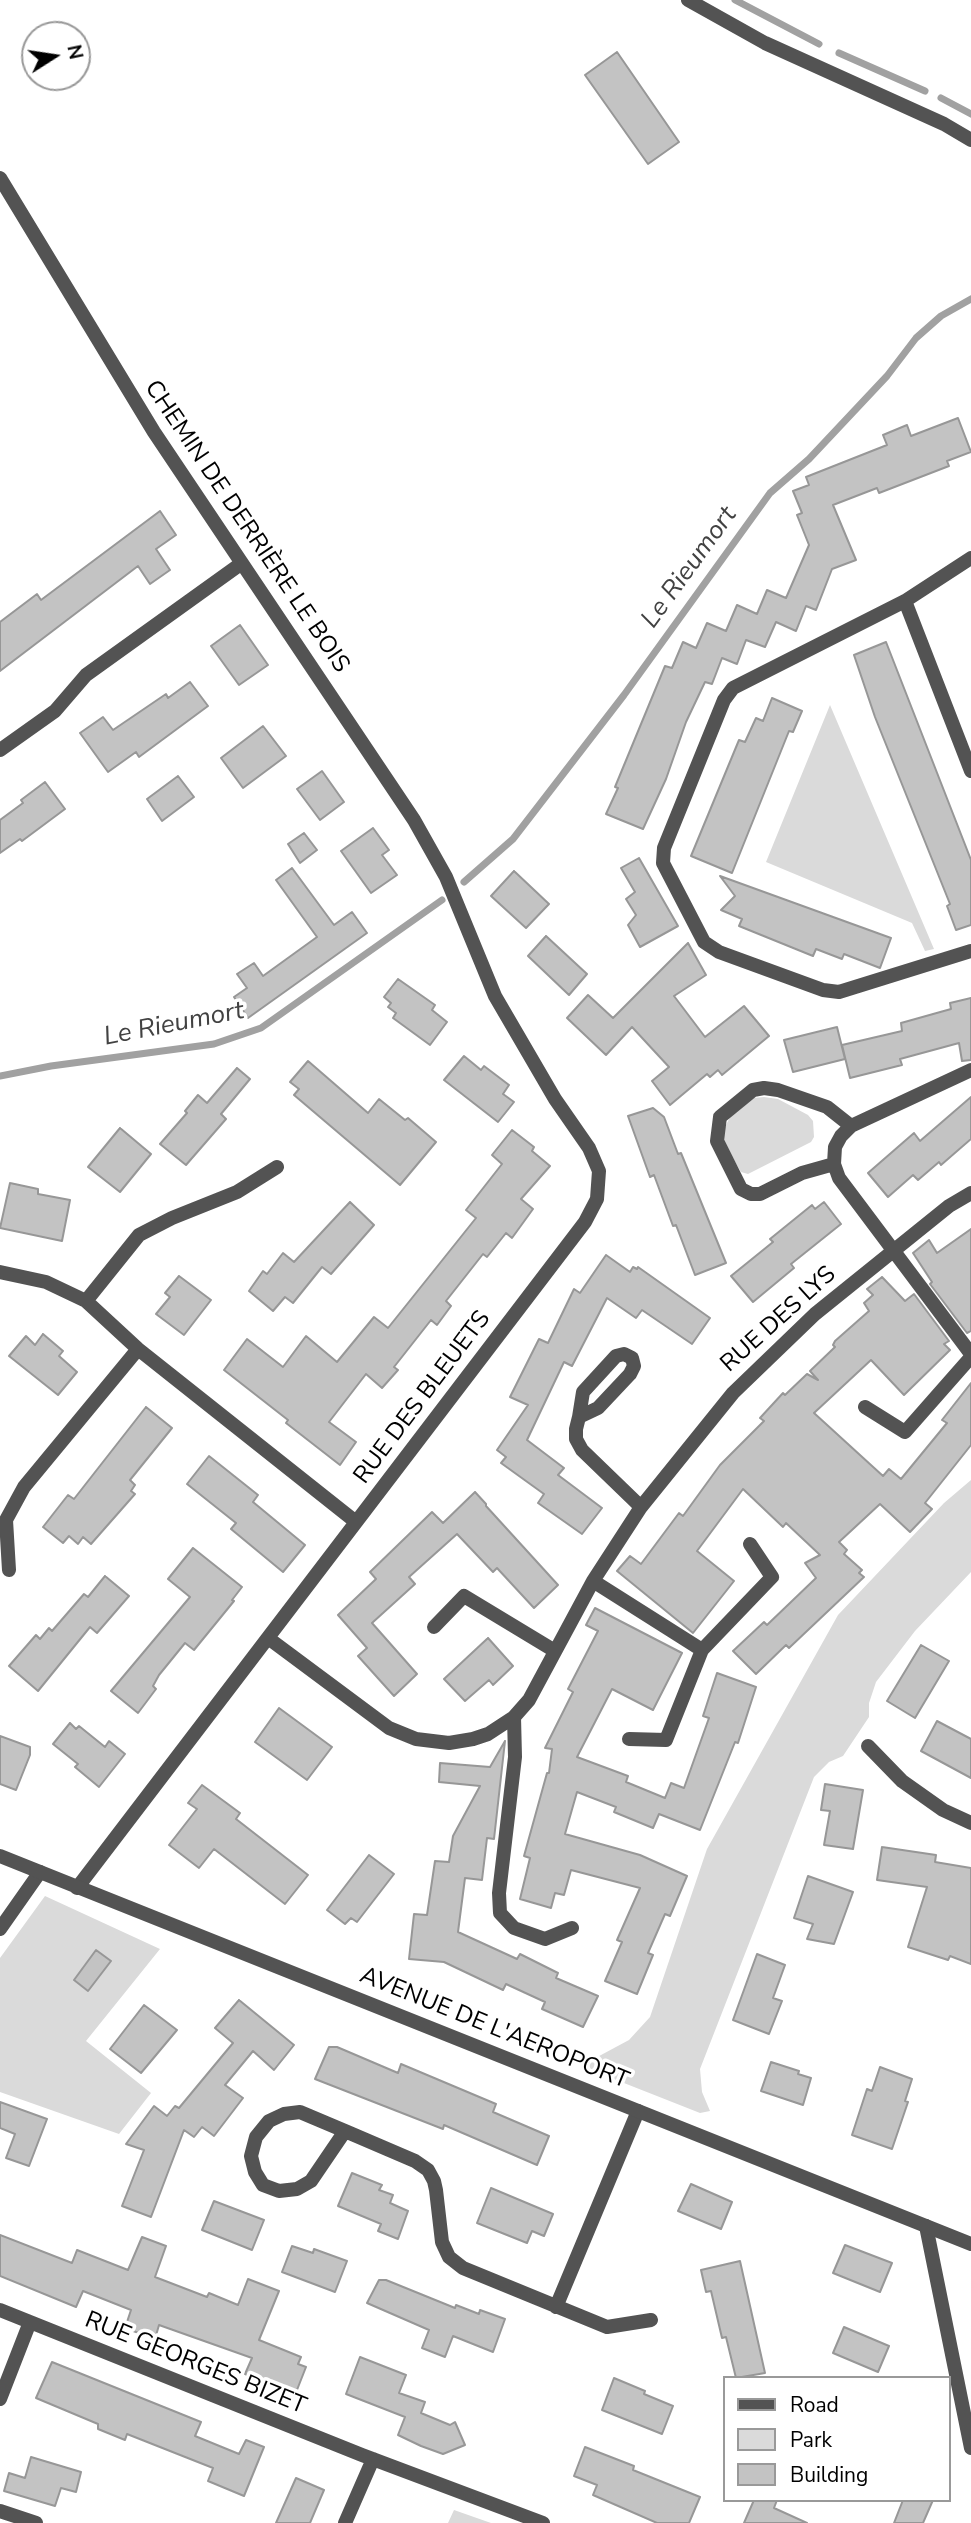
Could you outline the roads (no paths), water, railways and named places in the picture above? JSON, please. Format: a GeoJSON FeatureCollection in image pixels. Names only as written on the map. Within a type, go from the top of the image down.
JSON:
{"type":"FeatureCollection","features":[{"type":"Feature","properties":{"kind":"street"},"geometry":{"type":"LineString","coordinates":[[688,0],[765,43],[944,124],[971,140]]}},
{"type":"Feature","properties":{"kind":"street","name":"CHEMIN DE DERRIÈRE LE BOIS"},"geometry":{"type":"LineString","coordinates":[[0,178],[154,432],[414,820],[456,900]]}},
{"type":"Feature","properties":{"kind":"street"},"geometry":{"type":"LineString","coordinates":[[971,558],[905,601],[733,688],[724,701],[668,836],[663,863],[704,942],[719,952],[823,990],[839,992],[971,951]]}},
{"type":"Feature","properties":{"kind":"street"},"geometry":{"type":"LineString","coordinates":[[0,750],[55,710],[86,675],[242,563]]}},
{"type":"Feature","properties":{"kind":"street"},"geometry":{"type":"LineString","coordinates":[[905,601],[971,771]]}},
{"type":"Feature","properties":{"kind":"street","name":"RUE DES BLEUETS"},"geometry":{"type":"LineString","coordinates":[[77,1888],[580,1228],[597,1199],[599,1171],[589,1149],[555,1099],[495,996],[456,900]]}},
{"type":"Feature","properties":{"kind":"street"},"geometry":{"type":"LineString","coordinates":[[865,1407],[905,1432],[971,1356],[839,1178],[834,1164],[835,1147],[851,1126],[971,1070]]}},
{"type":"Feature","properties":{"kind":"street"},"geometry":{"type":"LineString","coordinates":[[834,1164],[802,1173],[760,1194],[751,1194],[741,1189],[717,1141],[716,1128],[720,1117],[753,1090],[764,1088],[779,1090],[827,1107],[851,1126]]}},
{"type":"Feature","properties":{"kind":"street"},"geometry":{"type":"LineString","coordinates":[[86,1301],[139,1236],[172,1218],[237,1192],[277,1167]]}},
{"type":"Feature","properties":{"kind":"street","name":"RUE DES LYS"},"geometry":{"type":"LineString","coordinates":[[268,1638],[389,1728],[416,1739],[449,1743],[488,1734],[514,1717],[528,1700],[593,1581],[641,1507],[733,1394],[815,1314],[948,1206],[971,1193]]}},
{"type":"Feature","properties":{"kind":"street"},"geometry":{"type":"LineString","coordinates":[[0,1272],[46,1282],[86,1301],[138,1349],[356,1522]]}},
{"type":"Feature","properties":{"kind":"street"},"geometry":{"type":"LineString","coordinates":[[9,1570],[6,1520],[24,1487],[138,1349]]}},
{"type":"Feature","properties":{"kind":"street"},"geometry":{"type":"LineString","coordinates":[[579,1417],[576,1439],[582,1450],[641,1507]]}},
{"type":"Feature","properties":{"kind":"street"},"geometry":{"type":"LineString","coordinates":[[629,1739],[666,1740],[702,1650],[772,1577],[750,1544]]}},
{"type":"Feature","properties":{"kind":"street"},"geometry":{"type":"LineString","coordinates":[[593,1581],[702,1650]]}},
{"type":"Feature","properties":{"kind":"street"},"geometry":{"type":"LineString","coordinates":[[434,1627],[464,1597],[555,1651]]}},
{"type":"Feature","properties":{"kind":"street"},"geometry":{"type":"LineString","coordinates":[[514,1717],[515,1757],[499,1893],[500,1913],[514,1928],[545,1939],[572,1928]]}},
{"type":"Feature","properties":{"kind":"street"},"geometry":{"type":"LineString","coordinates":[[868,1746],[902,1781],[943,1810],[971,1823]]}},
{"type":"Feature","properties":{"kind":"street","name":"AVENUE DE L'AEROPORT"},"geometry":{"type":"LineString","coordinates":[[0,1856],[971,2244]]}},
{"type":"Feature","properties":{"kind":"street"},"geometry":{"type":"LineString","coordinates":[[0,1929],[40,1872]]}},
{"type":"Feature","properties":{"kind":"street"},"geometry":{"type":"LineString","coordinates":[[556,2307],[638,2111]]}},
{"type":"Feature","properties":{"kind":"street"},"geometry":{"type":"LineString","coordinates":[[345,2131],[311,2181],[297,2189],[279,2191],[263,2185],[255,2172],[251,2156],[256,2137],[269,2121],[284,2114],[300,2112],[345,2131],[415,2161],[428,2170],[434,2181],[442,2242],[449,2257],[463,2268],[607,2327],[651,2320]]}},
{"type":"Feature","properties":{"kind":"street"},"geometry":{"type":"LineString","coordinates":[[926,2226],[970,2442]]}},
{"type":"Feature","properties":{"kind":"street","name":"RUE GEORGES BIZET"},"geometry":{"type":"LineString","coordinates":[[0,2310],[373,2459],[543,2523]]}},
{"type":"Feature","properties":{"kind":"street"},"geometry":{"type":"LineString","coordinates":[[0,2399],[30,2322]]}},
{"type":"Feature","properties":{"kind":"street"},"geometry":{"type":"LineString","coordinates":[[345,2523],[373,2459]]}},
{"type":"Feature","properties":{"kind":"street"},"geometry":{"type":"LineString","coordinates":[[0,2511],[36,2523]]}},
{"type":"Feature","properties":{"kind":"waterway"},"geometry":{"type":"LineString","coordinates":[[735,0],[819,44]]}},
{"type":"Feature","properties":{"kind":"waterway"},"geometry":{"type":"LineString","coordinates":[[839,53],[925,91]]}},
{"type":"Feature","properties":{"kind":"waterway"},"geometry":{"type":"LineString","coordinates":[[941,98],[971,114]]}},
{"type":"Feature","properties":{"kind":"waterway","name":"Le Rieumort"},"geometry":{"type":"LineString","coordinates":[[464,882],[513,839],[624,695],[770,493],[809,459],[887,376],[916,338],[941,316],[971,299]]}},
{"type":"Feature","properties":{"kind":"waterway","name":"Le Rieumort"},"geometry":{"type":"LineString","coordinates":[[0,1076],[51,1066],[214,1044],[261,1028],[442,900]]}}]}
